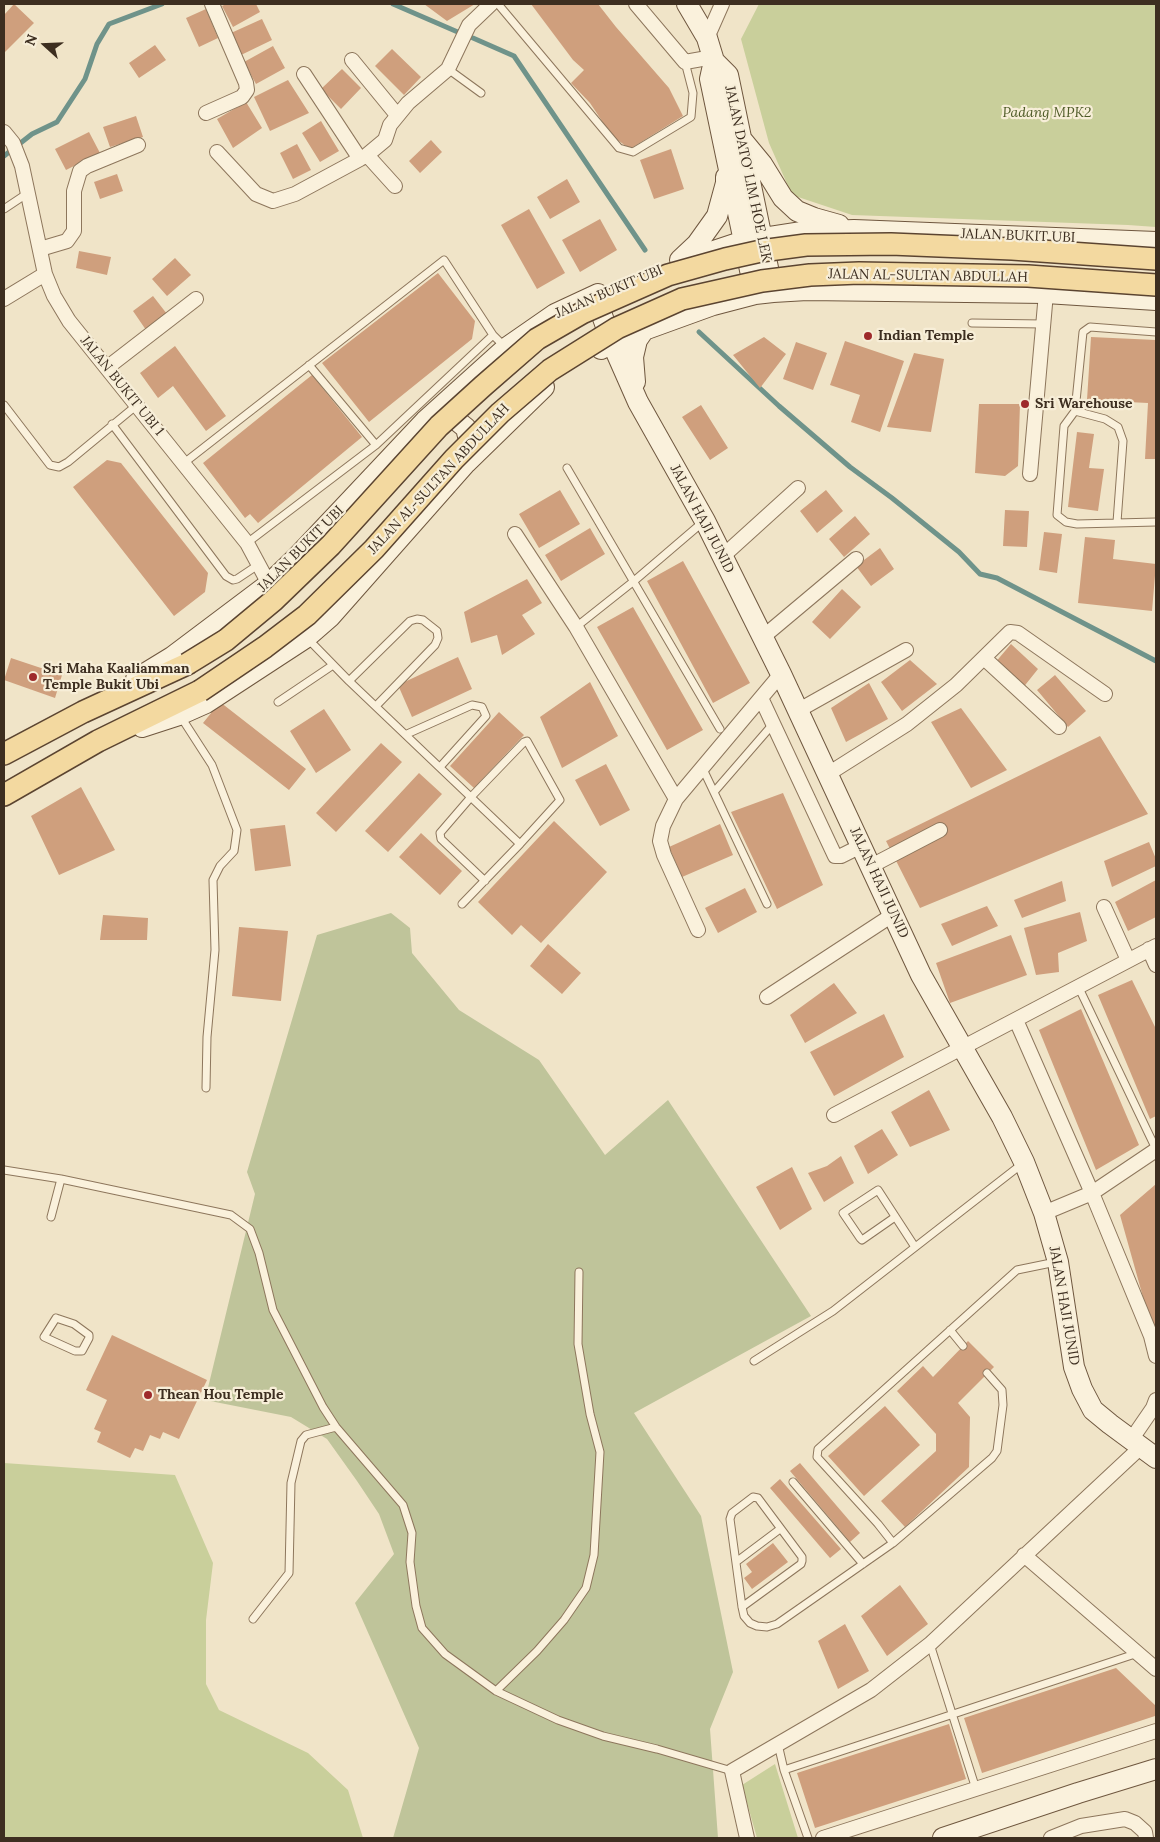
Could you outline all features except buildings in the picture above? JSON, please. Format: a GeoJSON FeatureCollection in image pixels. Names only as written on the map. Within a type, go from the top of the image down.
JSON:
{"type":"FeatureCollection","features":[{"type":"Feature","properties":{"kind":"main road","name":"JALAN AL-SULTAN ABDULLAH"},"geometry":{"type":"LineString","coordinates":[[4,754],[83,712],[186,664],[226,640],[274,601],[331,545],[439,426],[537,339],[582,312],[668,275],[724,259],[806,244],[901,244],[1156,259]]}},
{"type":"Feature","properties":{"kind":"main road","name":"JALAN AL-SULTAN ABDULLAH"},"geometry":{"type":"LineString","coordinates":[[4,795],[98,740],[200,691],[265,647],[307,615],[374,549],[454,459],[500,413],[550,370],[617,328],[682,299],[762,280],[810,275],[859,273],[1028,276],[1156,285]]}},
{"type":"Feature","properties":{"kind":"street"},"geometry":{"type":"LineString","coordinates":[[206,112],[242,97],[247,90],[246,83],[212,4]]}},
{"type":"Feature","properties":{"kind":"street"},"geometry":{"type":"LineString","coordinates":[[217,152],[256,194],[273,201],[295,194],[364,157],[385,140],[390,125],[408,102],[448,69],[469,25],[491,4]]}},
{"type":"Feature","properties":{"kind":"street"},"geometry":{"type":"LineString","coordinates":[[636,4],[685,62],[711,52],[722,4]]}},
{"type":"Feature","properties":{"kind":"street","name":"JALAN DATO' LIM HOE LEK"},"geometry":{"type":"LineString","coordinates":[[687,4],[711,52],[728,75],[741,140],[753,239],[764,293]]}},
{"type":"Feature","properties":{"kind":"street","name":"JALAN DATO' LIM HOE LEK"},"geometry":{"type":"LineString","coordinates":[[711,52],[710,79],[726,157],[753,239]]}},
{"type":"Feature","properties":{"kind":"street"},"geometry":{"type":"LineString","coordinates":[[352,60],[397,115]]}},
{"type":"Feature","properties":{"kind":"street"},"geometry":{"type":"LineString","coordinates":[[304,74],[364,157],[395,186]]}},
{"type":"Feature","properties":{"kind":"street","name":"JALAN BUKIT UBI 1"},"geometry":{"type":"LineString","coordinates":[[7,136],[22,166],[45,274],[54,296],[69,321],[247,544],[269,584]]}},
{"type":"Feature","properties":{"kind":"street"},"geometry":{"type":"LineString","coordinates":[[741,140],[762,164],[782,198],[797,211],[854,230]]}},
{"type":"Feature","properties":{"kind":"street"},"geometry":{"type":"LineString","coordinates":[[40,249],[67,241],[74,231],[74,191],[80,171],[87,166],[138,145]]}},
{"type":"Feature","properties":{"kind":"street"},"geometry":{"type":"LineString","coordinates":[[677,264],[697,244],[717,216],[726,183],[726,157]]}},
{"type":"Feature","properties":{"kind":"street","name":"JALAN BUKIT UBI"},"geometry":{"type":"LineString","coordinates":[[83,712],[172,657],[269,584],[296,558],[500,341],[595,296],[677,264],[753,239],[802,232],[854,230],[1156,242]]}},
{"type":"Feature","properties":{"kind":"street"},"geometry":{"type":"LineString","coordinates":[[4,299],[45,274]]}},
{"type":"Feature","properties":{"kind":"street"},"geometry":{"type":"LineString","coordinates":[[98,740],[179,715],[206,703],[306,637],[330,617],[466,462],[544,387],[573,366],[612,343],[713,305],[764,293],[807,290],[1046,293],[1156,300]]}},
{"type":"Feature","properties":{"kind":"street"},"geometry":{"type":"LineString","coordinates":[[1030,474],[1046,293]]}},
{"type":"Feature","properties":{"kind":"street","name":"JALAN HAJI JUNID"},"geometry":{"type":"LineString","coordinates":[[595,296],[612,343],[638,402],[705,521],[799,710],[894,914],[920,975],[1002,1117],[1024,1162],[1044,1213],[1058,1262],[1074,1367],[1082,1390],[1093,1410],[1142,1448]]}},
{"type":"Feature","properties":{"kind":"street"},"geometry":{"type":"LineString","coordinates":[[108,368],[196,298]]}},
{"type":"Feature","properties":{"kind":"street"},"geometry":{"type":"LineString","coordinates":[[638,402],[633,358],[637,340],[644,330]]}},
{"type":"Feature","properties":{"kind":"street"},"geometry":{"type":"LineString","coordinates":[[426,421],[441,416],[456,420],[466,428],[469,440],[466,462]]}},
{"type":"Feature","properties":{"kind":"street"},"geometry":{"type":"LineString","coordinates":[[723,556],[798,488]]}},
{"type":"Feature","properties":{"kind":"street"},"geometry":{"type":"LineString","coordinates":[[515,534],[576,627],[676,799]]}},
{"type":"Feature","properties":{"kind":"street"},"geometry":{"type":"LineString","coordinates":[[763,637],[856,560]]}},
{"type":"Feature","properties":{"kind":"street"},"geometry":{"type":"LineString","coordinates":[[828,774],[907,724],[956,684],[1010,632],[1014,632],[1105,694]]}},
{"type":"Feature","properties":{"kind":"street"},"geometry":{"type":"LineString","coordinates":[[799,710],[906,650]]}},
{"type":"Feature","properties":{"kind":"street"},"geometry":{"type":"LineString","coordinates":[[984,658],[1059,727]]}},
{"type":"Feature","properties":{"kind":"street"},"geometry":{"type":"LineString","coordinates":[[698,930],[660,841],[667,814],[676,799],[702,767],[781,674]]}},
{"type":"Feature","properties":{"kind":"street"},"geometry":{"type":"LineString","coordinates":[[761,698],[835,856],[841,856],[861,846]]}},
{"type":"Feature","properties":{"kind":"street"},"geometry":{"type":"LineString","coordinates":[[871,866],[940,830]]}},
{"type":"Feature","properties":{"kind":"street"},"geometry":{"type":"LineString","coordinates":[[1104,907],[1128,960]]}},
{"type":"Feature","properties":{"kind":"street"},"geometry":{"type":"LineString","coordinates":[[767,997],[894,914]]}},
{"type":"Feature","properties":{"kind":"street"},"geometry":{"type":"LineString","coordinates":[[834,1114],[1152,947],[1156,965]]}},
{"type":"Feature","properties":{"kind":"street"},"geometry":{"type":"LineString","coordinates":[[1016,1020],[1092,1193],[1151,1336],[1156,1356]]}},
{"type":"Feature","properties":{"kind":"street"},"geometry":{"type":"LineString","coordinates":[[1044,1213],[1092,1193],[1156,1150]]}},
{"type":"Feature","properties":{"kind":"street"},"geometry":{"type":"LineString","coordinates":[[748,1838],[732,1771],[871,1690],[930,1644],[1024,1555],[1142,1448],[1156,1400]]}},
{"type":"Feature","properties":{"kind":"street"},"geometry":{"type":"LineString","coordinates":[[1024,1555],[1156,1669]]}},
{"type":"Feature","properties":{"kind":"street"},"geometry":{"type":"LineString","coordinates":[[823,1838],[1156,1731]]}},
{"type":"Feature","properties":{"kind":"street"},"geometry":{"type":"LineString","coordinates":[[943,1838],[965,1835],[1078,1792],[1156,1769]]}},
{"type":"Feature","properties":{"kind":"street"},"geometry":{"type":"LineString","coordinates":[[1053,1838],[1081,1826],[1125,1818],[1136,1823],[1145,1832],[1146,1838]]}},
{"type":"Feature","properties":{"kind":"lane"},"geometry":{"type":"LineString","coordinates":[[498,4],[619,148],[632,152],[691,118],[693,93],[685,62]]}},
{"type":"Feature","properties":{"kind":"lane"},"geometry":{"type":"LineString","coordinates":[[448,69],[481,93]]}},
{"type":"Feature","properties":{"kind":"lane"},"geometry":{"type":"LineString","coordinates":[[4,210],[29,192]]}},
{"type":"Feature","properties":{"kind":"lane"},"geometry":{"type":"LineString","coordinates":[[184,463],[444,260],[500,341],[376,445],[247,544]]}},
{"type":"Feature","properties":{"kind":"lane"},"geometry":{"type":"LineString","coordinates":[[972,323],[1043,324]]}},
{"type":"Feature","properties":{"kind":"lane"},"geometry":{"type":"LineString","coordinates":[[1156,332],[1090,327],[1083,332],[1075,410],[1064,426],[1057,515],[1066,522],[1077,524],[1156,522]]}},
{"type":"Feature","properties":{"kind":"lane"},"geometry":{"type":"LineString","coordinates":[[309,364],[376,445]]}},
{"type":"Feature","properties":{"kind":"lane"},"geometry":{"type":"LineString","coordinates":[[4,405],[50,465],[59,467],[68,462],[137,404]]}},
{"type":"Feature","properties":{"kind":"lane"},"geometry":{"type":"LineString","coordinates":[[1075,410],[1105,419],[1118,427],[1123,441],[1117,522]]}},
{"type":"Feature","properties":{"kind":"lane"},"geometry":{"type":"LineString","coordinates":[[112,424],[226,576],[233,580],[237,579],[258,565]]}},
{"type":"Feature","properties":{"kind":"lane"},"geometry":{"type":"LineString","coordinates":[[568,468],[720,729]]}},
{"type":"Feature","properties":{"kind":"lane"},"geometry":{"type":"LineString","coordinates":[[576,627],[634,582],[705,521]]}},
{"type":"Feature","properties":{"kind":"lane"},"geometry":{"type":"LineString","coordinates":[[349,681],[410,621],[423,620],[437,632],[438,638],[435,645],[376,706]]}},
{"type":"Feature","properties":{"kind":"lane"},"geometry":{"type":"LineString","coordinates":[[306,637],[349,681],[407,734],[520,844]]}},
{"type":"Feature","properties":{"kind":"lane"},"geometry":{"type":"LineString","coordinates":[[278,702],[333,665]]}},
{"type":"Feature","properties":{"kind":"lane"},"geometry":{"type":"LineString","coordinates":[[407,734],[472,705],[482,707],[486,716],[440,767]]}},
{"type":"Feature","properties":{"kind":"lane"},"geometry":{"type":"LineString","coordinates":[[179,715],[212,765],[237,830],[234,851],[220,866],[213,880],[214,950],[207,1037],[206,1088]]}},
{"type":"Feature","properties":{"kind":"lane"},"geometry":{"type":"LineString","coordinates":[[714,792],[773,724]]}},
{"type":"Feature","properties":{"kind":"lane"},"geometry":{"type":"LineString","coordinates":[[462,904],[485,881],[520,844],[560,800],[528,741],[524,742],[471,797],[440,833],[441,840],[485,881]]}},
{"type":"Feature","properties":{"kind":"lane"},"geometry":{"type":"LineString","coordinates":[[702,767],[767,904]]}},
{"type":"Feature","properties":{"kind":"lane"},"geometry":{"type":"LineString","coordinates":[[1078,985],[1156,1150]]}},
{"type":"Feature","properties":{"kind":"lane"},"geometry":{"type":"LineString","coordinates":[[754,1361],[834,1311],[1024,1162]]}},
{"type":"Feature","properties":{"kind":"lane"},"geometry":{"type":"LineString","coordinates":[[4,1170],[61,1179],[231,1215],[250,1229],[259,1253],[273,1310],[323,1408],[336,1427],[403,1505],[412,1533],[410,1562],[416,1606],[422,1628],[445,1654],[496,1691],[558,1720],[603,1736],[657,1749],[732,1771]]}},
{"type":"Feature","properties":{"kind":"lane"},"geometry":{"type":"LineString","coordinates":[[51,1217],[61,1179]]}},
{"type":"Feature","properties":{"kind":"lane"},"geometry":{"type":"LineString","coordinates":[[895,1217],[862,1240],[843,1213],[879,1190],[915,1247]]}},
{"type":"Feature","properties":{"kind":"lane"},"geometry":{"type":"LineString","coordinates":[[893,1544],[878,1524],[817,1457],[816,1452],[818,1448],[1017,1270],[1058,1262]]}},
{"type":"Feature","properties":{"kind":"lane"},"geometry":{"type":"LineString","coordinates":[[496,1691],[537,1651],[564,1620],[586,1588],[594,1554],[600,1452],[590,1414],[578,1344],[579,1272]]}},
{"type":"Feature","properties":{"kind":"lane"},"geometry":{"type":"LineString","coordinates":[[56,1318],[61,1318],[74,1324],[85,1330],[89,1335],[82,1351],[78,1352],[44,1337],[56,1318]]}},
{"type":"Feature","properties":{"kind":"lane"},"geometry":{"type":"LineString","coordinates":[[950,1330],[963,1346]]}},
{"type":"Feature","properties":{"kind":"lane"},"geometry":{"type":"LineString","coordinates":[[742,1608],[801,1564],[802,1557],[758,1498],[753,1497],[732,1513],[730,1519],[742,1608],[744,1616],[750,1623],[757,1626],[767,1627],[777,1624],[893,1544],[992,1458],[996,1451],[1003,1405],[1002,1390],[987,1373]]}},
{"type":"Feature","properties":{"kind":"lane"},"geometry":{"type":"LineString","coordinates":[[253,1619],[289,1574],[291,1482],[301,1441],[306,1435],[336,1427]]}},
{"type":"Feature","properties":{"kind":"lane"},"geometry":{"type":"LineString","coordinates":[[793,1482],[863,1564]]}},
{"type":"Feature","properties":{"kind":"lane"},"geometry":{"type":"LineString","coordinates":[[736,1562],[780,1529]]}},
{"type":"Feature","properties":{"kind":"lane"},"geometry":{"type":"LineString","coordinates":[[930,1644],[976,1789]]}},
{"type":"Feature","properties":{"kind":"lane"},"geometry":{"type":"LineString","coordinates":[[784,1770],[1138,1653]]}},
{"type":"Feature","properties":{"kind":"lane"},"geometry":{"type":"LineString","coordinates":[[778,1744],[784,1770],[808,1838]]}},
{"type":"Feature","properties":{"kind":"green space","name":"Padang MPK2"},"geometry":{"type":"Polygon","coordinates":[[[759,4],[1156,4],[1156,227],[852,215],[792,195],[769,143],[741,39],[759,4]]]}},
{"type":"Feature","properties":{"kind":"green space"},"geometry":{"type":"Polygon","coordinates":[[[391,913],[410,928],[412,953],[459,1010],[539,1060],[605,1155],[668,1100],[811,1316],[634,1413],[701,1516],[733,1672],[710,1729],[718,1838],[393,1838],[419,1748],[355,1603],[394,1554],[379,1514],[327,1439],[291,1417],[205,1400],[255,1194],[247,1172],[317,935],[391,913]]]}},
{"type":"Feature","properties":{"kind":"green space"},"geometry":{"type":"Polygon","coordinates":[[[4,1463],[175,1475],[213,1563],[206,1620],[206,1684],[219,1710],[308,1753],[348,1790],[363,1838],[4,1838],[4,1463]]]}},
{"type":"Feature","properties":{"kind":"green space"},"geometry":{"type":"Polygon","coordinates":[[[775,1764],[798,1838],[757,1838],[742,1785],[775,1764]]]}},
{"type":"Feature","properties":{"kind":"waterway"},"geometry":{"type":"LineString","coordinates":[[4,156],[32,134],[57,122],[85,79],[97,44],[109,24],[162,4]]}},
{"type":"Feature","properties":{"kind":"waterway"},"geometry":{"type":"LineString","coordinates":[[393,4],[460,33]]}},
{"type":"Feature","properties":{"kind":"waterway"},"geometry":{"type":"LineString","coordinates":[[473,38],[514,56],[645,250]]}},
{"type":"Feature","properties":{"kind":"waterway"},"geometry":{"type":"LineString","coordinates":[[699,332],[779,406],[850,467],[959,552],[980,574],[997,578],[1156,661]]}},
{"type":"Feature","properties":{"kind":"place","name":"Indian Temple"},"geometry":{"type":"Point","coordinates":[868,336]}},
{"type":"Feature","properties":{"kind":"place","name":"Sri Warehouse"},"geometry":{"type":"Point","coordinates":[1025,404]}},
{"type":"Feature","properties":{"kind":"place","name":"Sri Maha Kaaliamman Temple Bukit Ubi"},"geometry":{"type":"Point","coordinates":[33,677]}},
{"type":"Feature","properties":{"kind":"place","name":"Thean Hou Temple"},"geometry":{"type":"Point","coordinates":[148,1395]}}]}
